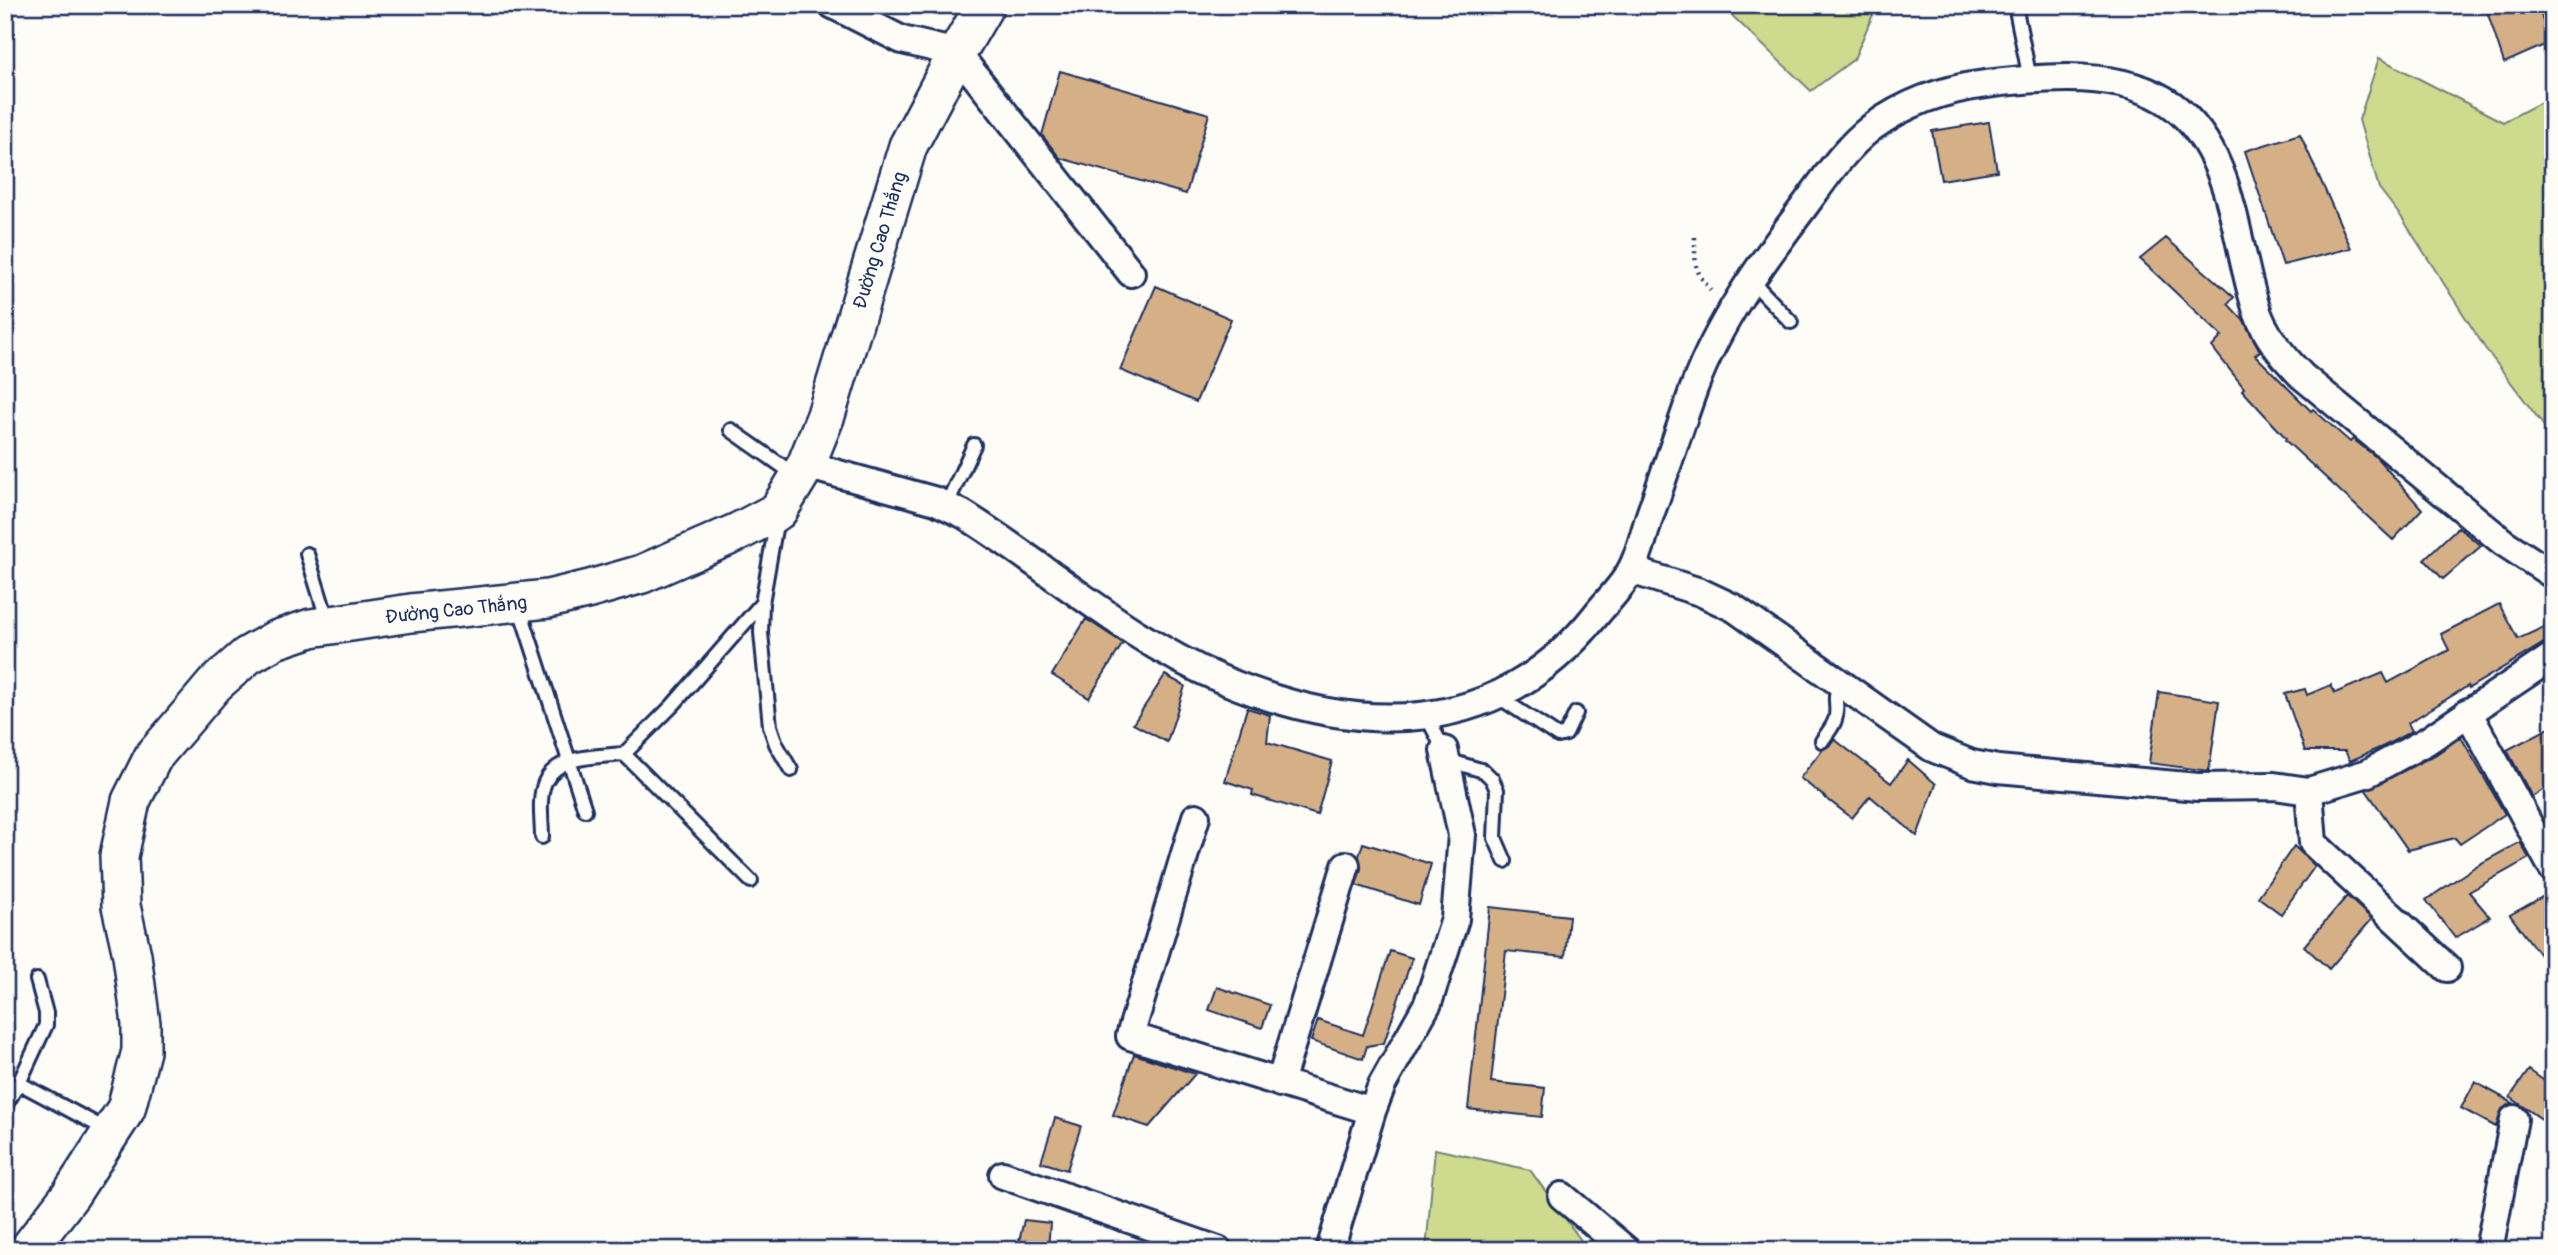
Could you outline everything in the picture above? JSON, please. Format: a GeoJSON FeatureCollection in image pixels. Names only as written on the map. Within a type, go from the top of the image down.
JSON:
{"type":"FeatureCollection","features":[{"type":"Feature","properties":{"kind":"street"},"geometry":{"type":"LineString","coordinates":[[833,5],[902,40],[957,53],[1130,273]]}},
{"type":"Feature","properties":{"kind":"street","name":"Đường Cao Thắng"},"geometry":{"type":"LineString","coordinates":[[28,1250],[71,1194],[125,1109],[141,1051],[138,997],[121,906],[119,856],[131,801],[153,757],[215,684],[247,656],[275,640],[311,628],[411,613],[548,599],[642,574],[738,532],[778,511],[802,471],[826,415],[908,146],[985,5]]}},
{"type":"Feature","properties":{"kind":"street"},"geometry":{"type":"LineString","coordinates":[[802,471],[936,501],[979,524],[1139,636],[1180,660],[1270,697],[1317,709],[1372,716],[1427,717],[1463,710],[1497,696],[1558,657],[1579,636],[1631,570],[1696,384],[1733,306],[1846,150],[1868,130],[1892,114],[1943,92],[1965,86],[2030,79],[2117,81],[2139,87],[2178,109],[2196,128],[2211,151],[2224,182],[2259,316],[2270,338],[2287,361],[2503,542],[2553,575]]}},
{"type":"Feature","properties":{"kind":"street"},"geometry":{"type":"LineString","coordinates":[[1631,570],[1700,592],[1734,607],[1932,748],[1972,764],[1998,769],[2199,788],[2274,786],[2309,791],[2368,773],[2427,741],[2553,656]]}},
{"type":"Feature","properties":{"kind":"street"},"geometry":{"type":"LineString","coordinates":[[2468,712],[2553,869]]}},
{"type":"Feature","properties":{"kind":"street"},"geometry":{"type":"LineString","coordinates":[[1330,1250],[1372,1111],[1382,1086],[1428,1003],[1455,919],[1462,835],[1444,750]]}},
{"type":"Feature","properties":{"kind":"street"},"geometry":{"type":"LineString","coordinates":[[2309,791],[2313,843],[2448,968]]}},
{"type":"Feature","properties":{"kind":"street"},"geometry":{"type":"LineString","coordinates":[[1196,817],[1130,1036],[1372,1111]]}},
{"type":"Feature","properties":{"kind":"street"},"geometry":{"type":"LineString","coordinates":[[1280,1083],[1346,865]]}},
{"type":"Feature","properties":{"kind":"street"},"geometry":{"type":"LineString","coordinates":[[2489,1250],[2515,1119]]}},
{"type":"Feature","properties":{"kind":"street"},"geometry":{"type":"LineString","coordinates":[[1003,1175],[1218,1250]]}},
{"type":"Feature","properties":{"kind":"street"},"geometry":{"type":"LineString","coordinates":[[1562,1196],[1626,1250]]}},
{"type":"Feature","properties":{"kind":"lane"},"geometry":{"type":"LineString","coordinates":[[2015,5],[2030,79]]}},
{"type":"Feature","properties":{"kind":"lane"},"geometry":{"type":"LineString","coordinates":[[1750,279],[1791,322]]}},
{"type":"Feature","properties":{"kind":"lane"},"geometry":{"type":"LineString","coordinates":[[731,430],[802,471]]}},
{"type":"Feature","properties":{"kind":"lane"},"geometry":{"type":"LineString","coordinates":[[946,506],[974,445]]}},
{"type":"Feature","properties":{"kind":"lane"},"geometry":{"type":"LineString","coordinates":[[778,511],[762,603],[762,646],[770,726],[776,744],[791,770]]}},
{"type":"Feature","properties":{"kind":"lane"},"geometry":{"type":"LineString","coordinates":[[307,554],[329,626]]}},
{"type":"Feature","properties":{"kind":"lane"},"geometry":{"type":"LineString","coordinates":[[518,603],[585,810]]}},
{"type":"Feature","properties":{"kind":"lane"},"geometry":{"type":"LineString","coordinates":[[542,837],[541,803],[545,782],[556,770],[570,760],[624,754],[673,705],[762,603]]}},
{"type":"Feature","properties":{"kind":"lane"},"geometry":{"type":"LineString","coordinates":[[1822,741],[1835,722],[1835,693],[1841,683]]}},
{"type":"Feature","properties":{"kind":"lane"},"geometry":{"type":"LineString","coordinates":[[1497,696],[1558,736],[1566,734],[1576,713]]}},
{"type":"Feature","properties":{"kind":"lane"},"geometry":{"type":"LineString","coordinates":[[1427,717],[1444,750],[1457,762],[1484,771],[1492,779],[1497,790],[1495,838],[1505,861]]}},
{"type":"Feature","properties":{"kind":"lane"},"geometry":{"type":"LineString","coordinates":[[624,754],[751,881]]}},
{"type":"Feature","properties":{"kind":"lane"},"geometry":{"type":"LineString","coordinates":[[5,1106],[47,1025],[37,980]]}},
{"type":"Feature","properties":{"kind":"lane"},"geometry":{"type":"LineString","coordinates":[[19,1083],[111,1132]]}},
{"type":"Feature","properties":{"kind":"path"},"geometry":{"type":"LineString","coordinates":[[1695,237],[1695,268],[1699,277],[1716,296],[1733,306]]}},
{"type":"Feature","properties":{"kind":"green space"},"geometry":{"type":"Polygon","coordinates":[[[1721,5],[1877,5],[1854,59],[1811,91],[1721,5]]]}},
{"type":"Feature","properties":{"kind":"green space"},"geometry":{"type":"Polygon","coordinates":[[[2379,58],[2503,122],[2553,96],[2553,438],[2485,348],[2402,218],[2379,188],[2359,120],[2379,58]]]}},
{"type":"Feature","properties":{"kind":"green space"},"geometry":{"type":"Polygon","coordinates":[[[1435,1149],[1530,1170],[1588,1250],[1426,1250],[1435,1149]]]}},
{"type":"Feature","properties":{"kind":"building"},"geometry":{"type":"Polygon","coordinates":[[[2485,5],[2513,5],[2540,11],[2549,43],[2504,63],[2485,5]]]}},
{"type":"Feature","properties":{"kind":"building"},"geometry":{"type":"Polygon","coordinates":[[[1060,71],[1209,114],[1186,194],[1060,158],[1042,135],[1060,71]]]}},
{"type":"Feature","properties":{"kind":"building"},"geometry":{"type":"Polygon","coordinates":[[[1989,122],[1997,171],[1941,180],[1932,131],[1989,122]]]}},
{"type":"Feature","properties":{"kind":"building"},"geometry":{"type":"Polygon","coordinates":[[[2300,134],[2351,248],[2283,265],[2245,151],[2300,134]]]}},
{"type":"Feature","properties":{"kind":"building"},"geometry":{"type":"Polygon","coordinates":[[[2166,238],[2234,297],[2228,304],[2244,321],[2260,351],[2255,355],[2311,411],[2313,409],[2350,442],[2353,439],[2376,457],[2422,509],[2393,540],[2285,440],[2242,390],[2244,388],[2212,347],[2222,336],[2140,259],[2166,238]]]}},
{"type":"Feature","properties":{"kind":"building"},"geometry":{"type":"Polygon","coordinates":[[[1156,286],[1231,319],[1196,402],[1120,370],[1156,286]]]}},
{"type":"Feature","properties":{"kind":"building"},"geometry":{"type":"Polygon","coordinates":[[[2458,527],[2481,546],[2443,579],[2424,559],[2458,527]]]}},
{"type":"Feature","properties":{"kind":"building"},"geometry":{"type":"Polygon","coordinates":[[[2499,604],[2518,639],[2553,623],[2553,640],[2469,688],[2468,686],[2408,723],[2412,731],[2384,746],[2350,761],[2345,751],[2305,751],[2285,694],[2305,689],[2307,695],[2331,685],[2335,693],[2383,673],[2388,683],[2449,650],[2441,634],[2499,604]]]}},
{"type":"Feature","properties":{"kind":"building"},"geometry":{"type":"Polygon","coordinates":[[[1086,619],[1123,643],[1089,698],[1052,675],[1086,619]]]}},
{"type":"Feature","properties":{"kind":"building"},"geometry":{"type":"Polygon","coordinates":[[[1165,675],[1185,686],[1167,742],[1133,724],[1165,675]]]}},
{"type":"Feature","properties":{"kind":"building"},"geometry":{"type":"Polygon","coordinates":[[[2159,692],[2219,701],[2209,771],[2149,763],[2159,692]]]}},
{"type":"Feature","properties":{"kind":"building"},"geometry":{"type":"Polygon","coordinates":[[[1247,708],[1270,715],[1267,742],[1332,761],[1317,815],[1252,795],[1253,790],[1225,781],[1247,708]]]}},
{"type":"Feature","properties":{"kind":"building"},"geometry":{"type":"Polygon","coordinates":[[[2553,726],[2553,783],[2532,797],[2507,750],[2553,726]]]}},
{"type":"Feature","properties":{"kind":"building"},"geometry":{"type":"Polygon","coordinates":[[[2461,737],[2505,814],[2460,844],[2455,838],[2408,850],[2366,790],[2435,755],[2461,737]]]}},
{"type":"Feature","properties":{"kind":"building"},"geometry":{"type":"Polygon","coordinates":[[[1834,739],[1891,783],[1908,760],[1936,784],[1917,836],[1870,796],[1852,818],[1800,778],[1834,739]]]}},
{"type":"Feature","properties":{"kind":"building"},"geometry":{"type":"Polygon","coordinates":[[[2520,842],[2529,858],[2469,892],[2490,917],[2455,938],[2426,900],[2476,866],[2520,842]]]}},
{"type":"Feature","properties":{"kind":"building"},"geometry":{"type":"Polygon","coordinates":[[[1363,843],[1431,864],[1419,905],[1356,885],[1361,869],[1359,856],[1363,843]]]}},
{"type":"Feature","properties":{"kind":"building"},"geometry":{"type":"Polygon","coordinates":[[[2294,846],[2315,866],[2281,914],[2258,897],[2294,846]]]}},
{"type":"Feature","properties":{"kind":"building"},"geometry":{"type":"Polygon","coordinates":[[[2553,891],[2553,948],[2540,955],[2510,915],[2553,891]]]}},
{"type":"Feature","properties":{"kind":"building"},"geometry":{"type":"Polygon","coordinates":[[[2347,896],[2372,919],[2329,969],[2304,946],[2347,896]]]}},
{"type":"Feature","properties":{"kind":"building"},"geometry":{"type":"Polygon","coordinates":[[[1490,907],[1569,916],[1565,957],[1506,951],[1491,1082],[1545,1088],[1542,1117],[1468,1109],[1490,907]]]}},
{"type":"Feature","properties":{"kind":"building"},"geometry":{"type":"Polygon","coordinates":[[[1390,951],[1412,958],[1384,1043],[1367,1046],[1363,1059],[1311,1041],[1318,1020],[1363,1035],[1390,951]]]}},
{"type":"Feature","properties":{"kind":"building"},"geometry":{"type":"Polygon","coordinates":[[[1217,987],[1270,1005],[1262,1028],[1209,1010],[1217,987]]]}},
{"type":"Feature","properties":{"kind":"building"},"geometry":{"type":"Polygon","coordinates":[[[1134,1054],[1195,1074],[1149,1127],[1113,1115],[1134,1054]]]}},
{"type":"Feature","properties":{"kind":"building"},"geometry":{"type":"Polygon","coordinates":[[[2529,1070],[2553,1087],[2553,1127],[2510,1097],[2529,1070]]]}},
{"type":"Feature","properties":{"kind":"building"},"geometry":{"type":"Polygon","coordinates":[[[2475,1082],[2513,1103],[2502,1109],[2496,1127],[2461,1108],[2475,1082]]]}},
{"type":"Feature","properties":{"kind":"building"},"geometry":{"type":"Polygon","coordinates":[[[1055,1118],[1081,1126],[1067,1170],[1041,1162],[1055,1118]]]}},
{"type":"Feature","properties":{"kind":"building"},"geometry":{"type":"Polygon","coordinates":[[[1024,1220],[1050,1223],[1048,1250],[1017,1250],[1024,1220]]]}}]}
